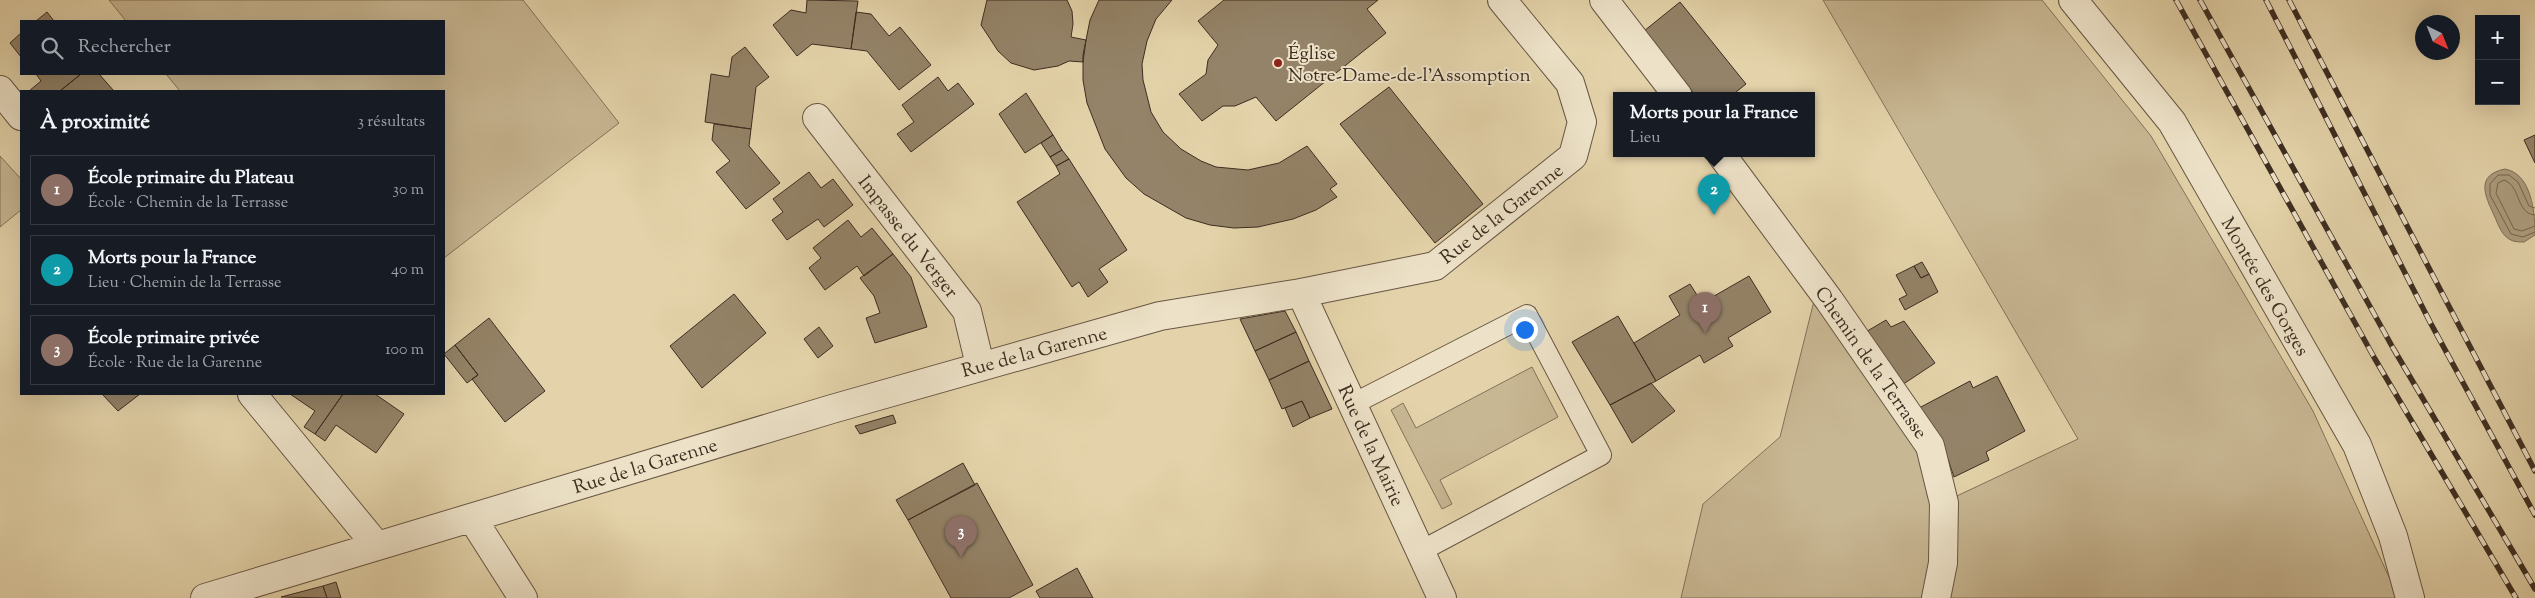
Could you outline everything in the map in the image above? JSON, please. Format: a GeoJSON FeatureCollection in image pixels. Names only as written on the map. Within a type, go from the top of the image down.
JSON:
{"type":"FeatureCollection","features":[{"type":"Feature","properties":{"kind":"street","name":"Rue de la Garenne"},"geometry":{"type":"LineString","coordinates":[[206,598],[980,365],[1160,316],[1301,293],[1434,266],[1573,156],[1582,122],[1570,83],[1502,0]]}},
{"type":"Feature","properties":{"kind":"street"},"geometry":{"type":"LineString","coordinates":[[1604,0],[1675,92]]}},
{"type":"Feature","properties":{"kind":"street","name":"Montée des Gorges"},"geometry":{"type":"LineString","coordinates":[[2073,0],[2172,122],[2358,444],[2393,536],[2410,598]]}},
{"type":"Feature","properties":{"kind":"street"},"geometry":{"type":"LineString","coordinates":[[0,90],[20,115]]}},
{"type":"Feature","properties":{"kind":"street","name":"Impasse du Verger"},"geometry":{"type":"LineString","coordinates":[[817,118],[967,311],[980,365]]}},
{"type":"Feature","properties":{"kind":"street","name":"Chemin de la Terrasse"},"geometry":{"type":"LineString","coordinates":[[1723,157],[1829,300],[1930,446],[1944,502],[1942,563],[1936,598]]}},
{"type":"Feature","properties":{"kind":"street","name":"Rue de la Mairie"},"geometry":{"type":"LineString","coordinates":[[1301,293],[1442,598]]}},
{"type":"Feature","properties":{"kind":"street"},"geometry":{"type":"LineString","coordinates":[[253,395],[378,546]]}},
{"type":"Feature","properties":{"kind":"street"},"geometry":{"type":"LineString","coordinates":[[472,518],[523,598]]}},
{"type":"Feature","properties":{"kind":"lane"},"geometry":{"type":"LineString","coordinates":[[1353,404],[1528,315],[1601,455],[1421,551]]}},
{"type":"Feature","properties":{"kind":"shaded area"},"geometry":{"type":"Polygon","coordinates":[[[109,0],[523,0],[619,123],[445,257],[445,90],[179,90],[167,75],[445,75],[445,20],[125,20],[109,0]]]}},
{"type":"Feature","properties":{"kind":"shaded area"},"geometry":{"type":"Polygon","coordinates":[[[1823,0],[2042,0],[2151,136],[2313,411],[2394,588],[2396,598],[1681,598],[1703,504],[1780,437],[1818,285],[1930,446],[1944,502],[2078,439],[1823,0]]]}},
{"type":"Feature","properties":{"kind":"shaded area"},"geometry":{"type":"Polygon","coordinates":[[[0,156],[20,178],[20,211],[0,227],[0,156]]]}},
{"type":"Feature","properties":{"kind":"shaded area"},"geometry":{"type":"Polygon","coordinates":[[[1532,367],[1558,417],[1440,480],[1452,504],[1442,509],[1391,410],[1403,403],[1416,428],[1532,367]]]}},
{"type":"Feature","properties":{"kind":"water"},"geometry":{"type":"Polygon","coordinates":[[[2505,169],[2514,172],[2521,178],[2533,206],[2535,235],[2524,242],[2512,241],[2504,234],[2498,225],[2486,194],[2486,181],[2489,176],[2505,169]]]}},
{"type":"Feature","properties":{"kind":"building"},"geometry":{"type":"Polygon","coordinates":[[[807,0],[858,1],[851,49],[812,44],[797,56],[773,25],[791,10],[806,13],[807,0]]]}},
{"type":"Feature","properties":{"kind":"building"},"geometry":{"type":"Polygon","coordinates":[[[987,0],[1067,0],[1072,11],[1071,37],[1086,40],[1083,62],[1069,61],[1058,66],[1034,70],[1011,63],[998,51],[981,25],[987,0]]]}},
{"type":"Feature","properties":{"kind":"building"},"geometry":{"type":"Polygon","coordinates":[[[1099,0],[1172,0],[1156,19],[1147,41],[1142,64],[1143,80],[1151,112],[1163,132],[1181,149],[1201,161],[1216,167],[1248,170],[1279,163],[1307,146],[1337,184],[1330,189],[1337,197],[1316,210],[1293,219],[1258,227],[1234,228],[1210,225],[1186,218],[1144,194],[1126,178],[1105,149],[1087,103],[1083,80],[1083,55],[1090,20],[1099,0]]]}},
{"type":"Feature","properties":{"kind":"building","name":"Église Notre-Dame-de-l'Assomption"},"geometry":{"type":"Polygon","coordinates":[[[1224,0],[1378,0],[1367,9],[1386,33],[1276,121],[1256,97],[1235,106],[1223,106],[1202,121],[1179,94],[1206,74],[1208,60],[1218,45],[1198,21],[1224,0]]]}},
{"type":"Feature","properties":{"kind":"building"},"geometry":{"type":"Polygon","coordinates":[[[1680,2],[1746,84],[1736,92],[1693,92],[1644,31],[1680,2]]]}},
{"type":"Feature","properties":{"kind":"building"},"geometry":{"type":"Polygon","coordinates":[[[47,12],[53,20],[37,20],[47,12]]]}},
{"type":"Feature","properties":{"kind":"building"},"geometry":{"type":"Polygon","coordinates":[[[856,12],[871,14],[889,36],[900,27],[931,65],[899,90],[867,51],[851,49],[856,12]]]}},
{"type":"Feature","properties":{"kind":"building"},"geometry":{"type":"Polygon","coordinates":[[[20,34],[20,56],[10,43],[20,34]]]}},
{"type":"Feature","properties":{"kind":"building"},"geometry":{"type":"Polygon","coordinates":[[[745,47],[769,77],[756,87],[751,129],[705,122],[711,74],[729,77],[732,57],[745,47]]]}},
{"type":"Feature","properties":{"kind":"building"},"geometry":{"type":"Polygon","coordinates":[[[37,75],[80,75],[61,90],[30,90],[41,81],[37,75]]]}},
{"type":"Feature","properties":{"kind":"building"},"geometry":{"type":"Polygon","coordinates":[[[80,75],[100,75],[113,90],[61,90],[80,75]]]}},
{"type":"Feature","properties":{"kind":"building"},"geometry":{"type":"Polygon","coordinates":[[[938,77],[948,91],[958,83],[974,104],[911,152],[897,134],[914,122],[902,105],[938,77]]]}},
{"type":"Feature","properties":{"kind":"building"},"geometry":{"type":"Polygon","coordinates":[[[1389,87],[1483,204],[1435,243],[1340,124],[1389,87]]]}},
{"type":"Feature","properties":{"kind":"building"},"geometry":{"type":"Polygon","coordinates":[[[1026,93],[1053,135],[1025,153],[999,114],[1026,93]]]}},
{"type":"Feature","properties":{"kind":"building"},"geometry":{"type":"Polygon","coordinates":[[[714,124],[751,129],[749,146],[780,183],[746,209],[716,172],[730,161],[712,140],[714,124]]]}},
{"type":"Feature","properties":{"kind":"building"},"geometry":{"type":"Polygon","coordinates":[[[1053,135],[1062,150],[1050,157],[1041,143],[1053,135]]]}},
{"type":"Feature","properties":{"kind":"building"},"geometry":{"type":"Polygon","coordinates":[[[2535,135],[2535,163],[2524,140],[2535,135]]]}},
{"type":"Feature","properties":{"kind":"building"},"geometry":{"type":"Polygon","coordinates":[[[1062,150],[1069,159],[1056,166],[1050,157],[1062,150]]]}},
{"type":"Feature","properties":{"kind":"building"},"geometry":{"type":"Polygon","coordinates":[[[1069,159],[1127,250],[1099,269],[1108,282],[1088,297],[1079,282],[1072,287],[1017,202],[1060,174],[1056,166],[1069,159]]]}},
{"type":"Feature","properties":{"kind":"building"},"geometry":{"type":"Polygon","coordinates":[[[809,172],[821,188],[833,179],[853,205],[824,227],[818,219],[787,240],[772,220],[783,212],[773,199],[809,172]]]}},
{"type":"Feature","properties":{"kind":"building"},"geometry":{"type":"Polygon","coordinates":[[[848,220],[861,237],[872,228],[893,254],[864,276],[857,266],[825,290],[809,268],[821,258],[813,248],[848,220]]]}},
{"type":"Feature","properties":{"kind":"building"},"geometry":{"type":"Polygon","coordinates":[[[893,254],[911,277],[927,327],[875,343],[866,318],[880,313],[874,296],[860,278],[893,254]]]}},
{"type":"Feature","properties":{"kind":"building"},"geometry":{"type":"Polygon","coordinates":[[[1922,262],[1929,274],[1921,278],[1914,266],[1922,262]]]}},
{"type":"Feature","properties":{"kind":"building"},"geometry":{"type":"Polygon","coordinates":[[[1914,266],[1921,278],[1929,274],[1938,292],[1905,310],[1899,299],[1907,295],[1896,275],[1914,266]]]}},
{"type":"Feature","properties":{"kind":"building"},"geometry":{"type":"Polygon","coordinates":[[[1749,276],[1771,312],[1728,338],[1733,346],[1704,363],[1700,355],[1656,381],[1634,343],[1680,315],[1669,296],[1690,284],[1702,303],[1749,276]]]}},
{"type":"Feature","properties":{"kind":"building"},"geometry":{"type":"Polygon","coordinates":[[[734,294],[766,333],[702,388],[670,346],[734,294]]]}},
{"type":"Feature","properties":{"kind":"building"},"geometry":{"type":"Polygon","coordinates":[[[1285,311],[1296,332],[1255,351],[1240,319],[1285,311]]]}},
{"type":"Feature","properties":{"kind":"building"},"geometry":{"type":"Polygon","coordinates":[[[1618,316],[1656,381],[1610,405],[1572,342],[1618,316]]]}},
{"type":"Feature","properties":{"kind":"building"},"geometry":{"type":"Polygon","coordinates":[[[489,318],[545,391],[505,422],[472,379],[478,375],[455,345],[489,318]]]}},
{"type":"Feature","properties":{"kind":"building"},"geometry":{"type":"Polygon","coordinates":[[[1886,320],[1891,327],[1904,321],[1935,363],[1902,385],[1864,333],[1886,320]]]}},
{"type":"Feature","properties":{"kind":"building"},"geometry":{"type":"Polygon","coordinates":[[[819,327],[833,346],[818,358],[804,339],[819,327]]]}},
{"type":"Feature","properties":{"kind":"building"},"geometry":{"type":"Polygon","coordinates":[[[1296,332],[1309,361],[1269,380],[1255,351],[1296,332]]]}},
{"type":"Feature","properties":{"kind":"building"},"geometry":{"type":"Polygon","coordinates":[[[455,345],[478,375],[467,383],[445,353],[455,345]]]}},
{"type":"Feature","properties":{"kind":"building"},"geometry":{"type":"Polygon","coordinates":[[[1309,361],[1332,409],[1310,418],[1302,401],[1282,409],[1269,380],[1309,361]]]}},
{"type":"Feature","properties":{"kind":"building"},"geometry":{"type":"Polygon","coordinates":[[[1997,376],[2025,431],[1986,452],[1989,460],[1954,477],[1940,436],[1919,408],[1970,381],[1973,388],[1997,376]]]}},
{"type":"Feature","properties":{"kind":"building"},"geometry":{"type":"Polygon","coordinates":[[[1651,383],[1675,411],[1632,443],[1610,405],[1651,383]]]}},
{"type":"Feature","properties":{"kind":"building"},"geometry":{"type":"Polygon","coordinates":[[[103,395],[139,395],[118,411],[103,395]]]}},
{"type":"Feature","properties":{"kind":"building"},"geometry":{"type":"Polygon","coordinates":[[[291,395],[342,395],[315,434],[304,427],[315,411],[291,395]]]}},
{"type":"Feature","properties":{"kind":"building"},"geometry":{"type":"Polygon","coordinates":[[[342,395],[376,395],[404,414],[376,453],[336,425],[325,441],[315,434],[342,395]]]}},
{"type":"Feature","properties":{"kind":"building"},"geometry":{"type":"Polygon","coordinates":[[[1302,401],[1310,418],[1293,427],[1285,408],[1302,401]]]}},
{"type":"Feature","properties":{"kind":"building"},"geometry":{"type":"Polygon","coordinates":[[[893,415],[896,423],[860,434],[855,426],[893,415]]]}},
{"type":"Feature","properties":{"kind":"building"},"geometry":{"type":"Polygon","coordinates":[[[963,463],[975,485],[908,520],[896,500],[963,463]]]}},
{"type":"Feature","properties":{"kind":"building"},"geometry":{"type":"Polygon","coordinates":[[[977,483],[1033,585],[1009,598],[951,598],[908,520],[977,483]]]}},
{"type":"Feature","properties":{"kind":"building"},"geometry":{"type":"Polygon","coordinates":[[[1077,568],[1093,598],[1040,598],[1036,591],[1077,568]]]}},
{"type":"Feature","properties":{"kind":"building"},"geometry":{"type":"Polygon","coordinates":[[[336,582],[341,598],[327,598],[323,586],[336,582]]]}},
{"type":"Feature","properties":{"kind":"building"},"geometry":{"type":"Polygon","coordinates":[[[323,586],[327,598],[281,597],[323,586]]]}},
{"type":"Feature","properties":{"kind":"railway"},"geometry":{"type":"LineString","coordinates":[[2176,0],[2375,359],[2516,598]]}},
{"type":"Feature","properties":{"kind":"railway"},"geometry":{"type":"LineString","coordinates":[[2200,0],[2393,348],[2535,589]]}},
{"type":"Feature","properties":{"kind":"railway"},"geometry":{"type":"LineString","coordinates":[[2266,0],[2430,322],[2535,515]]}},
{"type":"Feature","properties":{"kind":"railway"},"geometry":{"type":"LineString","coordinates":[[2289,0],[2535,471]]}},
{"type":"Feature","properties":{"kind":"place","name":"Église Notre-Dame-de-l'Assomption"},"geometry":{"type":"Point","coordinates":[1278,63]}},
{"type":"Feature","properties":{"kind":"place","name":"Morts pour la France"},"geometry":{"type":"Point","coordinates":[1714,215]}},
{"type":"Feature","properties":{"kind":"place","name":"École primaire du Plateau"},"geometry":{"type":"Point","coordinates":[1705,333]}},
{"type":"Feature","properties":{"kind":"place","name":"École primaire privée"},"geometry":{"type":"Point","coordinates":[961,557]}}]}
